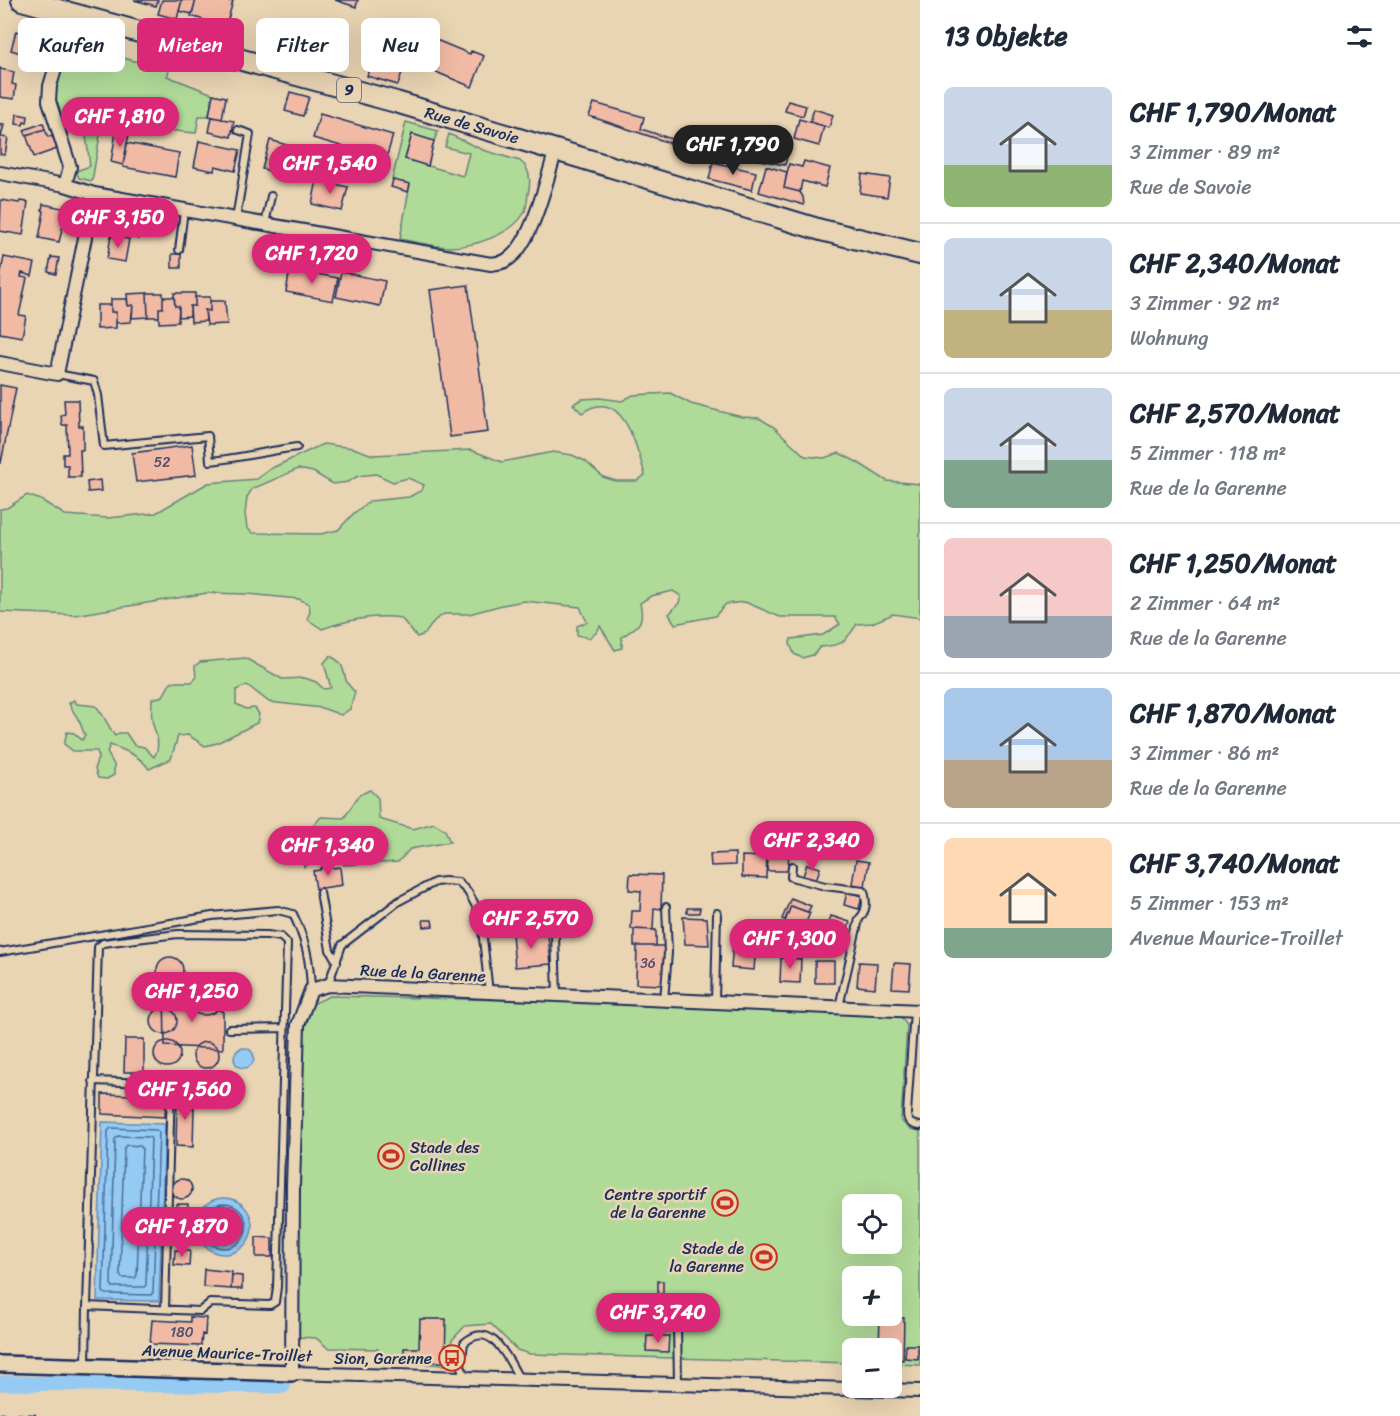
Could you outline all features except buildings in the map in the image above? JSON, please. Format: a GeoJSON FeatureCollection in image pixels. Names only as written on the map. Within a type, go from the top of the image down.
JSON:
{"type":"FeatureCollection","features":[{"type":"Feature","properties":{"kind":"main road","name":"Rue de Savoie"},"geometry":{"type":"LineString","coordinates":[[22,0],[396,102],[811,228],[920,254]]}},
{"type":"Feature","properties":{"kind":"street"},"geometry":{"type":"LineString","coordinates":[[65,185],[70,167],[49,101],[50,86],[72,14]]}},
{"type":"Feature","properties":{"kind":"street"},"geometry":{"type":"LineString","coordinates":[[0,173],[65,185],[94,194],[491,264],[506,261],[515,253],[528,234],[556,150]]}},
{"type":"Feature","properties":{"kind":"street"},"geometry":{"type":"LineString","coordinates":[[0,363],[57,374],[94,194]]}},
{"type":"Feature","properties":{"kind":"street","name":"Rue de la Garenne"},"geometry":{"type":"LineString","coordinates":[[311,990],[328,985],[917,1011]]}},
{"type":"Feature","properties":{"kind":"street"},"geometry":{"type":"LineString","coordinates":[[292,1373],[293,1185],[298,1025],[311,990]]}},
{"type":"Feature","properties":{"kind":"street","name":"Avenue Maurice-Troillet"},"geometry":{"type":"LineString","coordinates":[[0,1364],[920,1391]]}},
{"type":"Feature","properties":{"kind":"lane"},"geometry":{"type":"LineString","coordinates":[[236,220],[250,134],[238,130]]}},
{"type":"Feature","properties":{"kind":"lane"},"geometry":{"type":"LineString","coordinates":[[265,225],[271,196]]}},
{"type":"Feature","properties":{"kind":"lane"},"geometry":{"type":"LineString","coordinates":[[179,250],[184,210]]}},
{"type":"Feature","properties":{"kind":"lane"},"geometry":{"type":"LineString","coordinates":[[57,374],[94,381],[98,395],[104,446],[208,436],[210,461],[244,458],[258,452],[297,447]]}},
{"type":"Feature","properties":{"kind":"lane"},"geometry":{"type":"LineString","coordinates":[[792,866],[791,877],[825,886],[864,891],[867,901],[864,913],[859,919],[838,1008]]}},
{"type":"Feature","properties":{"kind":"lane"},"geometry":{"type":"LineString","coordinates":[[328,985],[342,945],[399,901],[435,882],[445,881],[458,882],[468,892],[477,908],[482,929],[489,993]]}},
{"type":"Feature","properties":{"kind":"lane"},"geometry":{"type":"LineString","coordinates":[[320,892],[330,950],[337,962]]}},
{"type":"Feature","properties":{"kind":"lane"},"geometry":{"type":"LineString","coordinates":[[664,1000],[668,953],[666,907]]}},
{"type":"Feature","properties":{"kind":"lane"},"geometry":{"type":"LineString","coordinates":[[0,952],[212,916],[278,910],[293,914],[302,933],[310,961],[311,990]]}},
{"type":"Feature","properties":{"kind":"lane"},"geometry":{"type":"LineString","coordinates":[[715,1002],[717,913]]}},
{"type":"Feature","properties":{"kind":"lane"},"geometry":{"type":"LineString","coordinates":[[87,1305],[200,1311],[210,1303],[270,1305],[274,1302],[277,1275],[287,943],[281,938],[267,935],[178,934],[103,943],[98,947],[87,1305],[87,1367]]}},
{"type":"Feature","properties":{"kind":"lane"},"geometry":{"type":"LineString","coordinates":[[555,935],[557,995]]}},
{"type":"Feature","properties":{"kind":"lane"},"geometry":{"type":"LineString","coordinates":[[917,1011],[907,1119],[911,1124],[920,1126]]}},
{"type":"Feature","properties":{"kind":"lane"},"geometry":{"type":"LineString","coordinates":[[229,1029],[285,1028]]}},
{"type":"Feature","properties":{"kind":"lane"},"geometry":{"type":"LineString","coordinates":[[93,1081],[208,1085]]}},
{"type":"Feature","properties":{"kind":"lane"},"geometry":{"type":"LineString","coordinates":[[165,1309],[171,1084]]}},
{"type":"Feature","properties":{"kind":"lane"},"geometry":{"type":"LineString","coordinates":[[677,1326],[678,1383]]}},
{"type":"Feature","properties":{"kind":"lane"},"geometry":{"type":"LineString","coordinates":[[466,1376],[461,1367],[464,1343],[472,1336],[484,1335],[495,1340],[519,1378]]}},
{"type":"Feature","properties":{"kind":"green space"},"geometry":{"type":"Polygon","coordinates":[[[125,58],[137,62],[137,72],[169,72],[167,76],[213,94],[209,116],[199,116],[196,133],[102,124],[92,181],[79,178],[76,171],[90,166],[85,128],[65,132],[55,99],[59,72],[125,72],[125,58]]]}},
{"type":"Feature","properties":{"kind":"green space"},"geometry":{"type":"Polygon","coordinates":[[[406,122],[438,131],[434,141],[412,135],[405,159],[463,176],[469,153],[445,147],[449,134],[483,150],[524,164],[530,180],[526,209],[519,220],[502,233],[470,245],[438,246],[400,239],[410,184],[392,180],[406,122]]]}},
{"type":"Feature","properties":{"kind":"green space"},"geometry":{"type":"Polygon","coordinates":[[[670,393],[691,404],[742,417],[759,418],[774,427],[805,456],[824,458],[839,453],[887,481],[920,484],[920,618],[893,614],[872,623],[857,624],[843,642],[820,647],[813,655],[802,658],[794,654],[790,644],[791,639],[823,635],[840,624],[835,617],[780,617],[745,602],[726,604],[715,616],[675,624],[669,614],[679,603],[681,596],[673,591],[651,596],[640,603],[642,616],[639,624],[622,637],[622,648],[615,650],[600,626],[597,632],[589,638],[577,635],[577,626],[587,622],[580,607],[524,601],[469,614],[444,614],[434,621],[425,634],[417,637],[401,618],[391,617],[361,619],[322,629],[307,619],[310,612],[309,604],[299,599],[248,594],[207,593],[75,615],[0,612],[0,509],[7,508],[27,495],[41,500],[65,515],[108,518],[156,513],[208,483],[257,479],[270,469],[323,444],[353,448],[373,455],[471,450],[502,462],[553,452],[572,455],[585,461],[603,477],[616,481],[637,481],[645,475],[626,423],[608,407],[596,406],[582,413],[573,404],[582,399],[600,398],[622,401],[633,395],[670,393]],[[298,469],[252,489],[247,497],[245,514],[247,528],[253,533],[321,534],[338,530],[354,513],[370,501],[409,497],[422,490],[424,485],[408,478],[393,482],[376,474],[358,476],[348,482],[333,484],[313,472],[298,469]]]}},
{"type":"Feature","properties":{"kind":"green space"},"geometry":{"type":"Polygon","coordinates":[[[330,656],[340,663],[347,682],[355,692],[350,709],[341,715],[322,708],[269,702],[247,685],[236,690],[236,704],[246,709],[255,708],[259,714],[257,723],[217,743],[205,746],[188,735],[178,736],[171,759],[149,769],[137,757],[110,745],[107,752],[114,765],[114,775],[107,779],[98,778],[95,767],[99,757],[97,751],[73,751],[64,744],[67,732],[74,733],[82,740],[85,735],[69,703],[74,700],[77,704],[96,706],[115,736],[119,733],[126,733],[134,745],[144,747],[154,757],[158,742],[152,719],[152,699],[163,696],[171,682],[192,682],[196,678],[195,666],[200,662],[245,658],[282,679],[305,678],[316,682],[324,689],[331,688],[324,663],[330,656]]]}},
{"type":"Feature","properties":{"kind":"green space"},"geometry":{"type":"Polygon","coordinates":[[[370,790],[378,798],[379,819],[413,829],[434,823],[445,830],[450,842],[410,849],[398,862],[344,865],[337,858],[316,859],[304,867],[302,852],[307,834],[321,817],[344,818],[359,795],[370,790]]]}},
{"type":"Feature","properties":{"kind":"green space"},"geometry":{"type":"Polygon","coordinates":[[[330,996],[545,1001],[901,1016],[907,1026],[901,1120],[909,1128],[920,1131],[920,1365],[902,1364],[902,1338],[842,1338],[842,1363],[530,1354],[517,1350],[491,1324],[465,1326],[452,1340],[446,1365],[385,1362],[378,1349],[328,1348],[316,1338],[298,1337],[301,1024],[310,1005],[330,996]]]}},
{"type":"Feature","properties":{"kind":"water"},"geometry":{"type":"Polygon","coordinates":[[[244,1048],[251,1051],[254,1058],[251,1065],[244,1068],[237,1065],[234,1058],[237,1051],[244,1048]]]}},
{"type":"Feature","properties":{"kind":"water"},"geometry":{"type":"Polygon","coordinates":[[[102,1122],[165,1124],[159,1301],[97,1300],[102,1122]]]}},
{"type":"Feature","properties":{"kind":"water"},"geometry":{"type":"Polygon","coordinates":[[[224,1198],[235,1200],[244,1206],[250,1215],[252,1226],[250,1237],[244,1246],[235,1252],[224,1254],[213,1252],[204,1246],[198,1237],[196,1226],[198,1215],[204,1206],[213,1200],[224,1198]]]}},
{"type":"Feature","properties":{"kind":"waterway"},"geometry":{"type":"LineString","coordinates":[[0,1383],[283,1386]]}},
{"type":"Feature","properties":{"kind":"railway"},"geometry":{"type":"LineString","coordinates":[[0,1415],[39,1416]]}},
{"type":"Feature","properties":{"kind":"place","name":"Stade des Collines"},"geometry":{"type":"Point","coordinates":[391,1156]}},
{"type":"Feature","properties":{"kind":"place","name":"Centre sportif de la Garenne"},"geometry":{"type":"Point","coordinates":[725,1203]}},
{"type":"Feature","properties":{"kind":"place","name":"Stade de la Garenne"},"geometry":{"type":"Point","coordinates":[764,1257]}},
{"type":"Feature","properties":{"kind":"place","name":"Sion, Garenne"},"geometry":{"type":"Point","coordinates":[452,1358]}}]}
